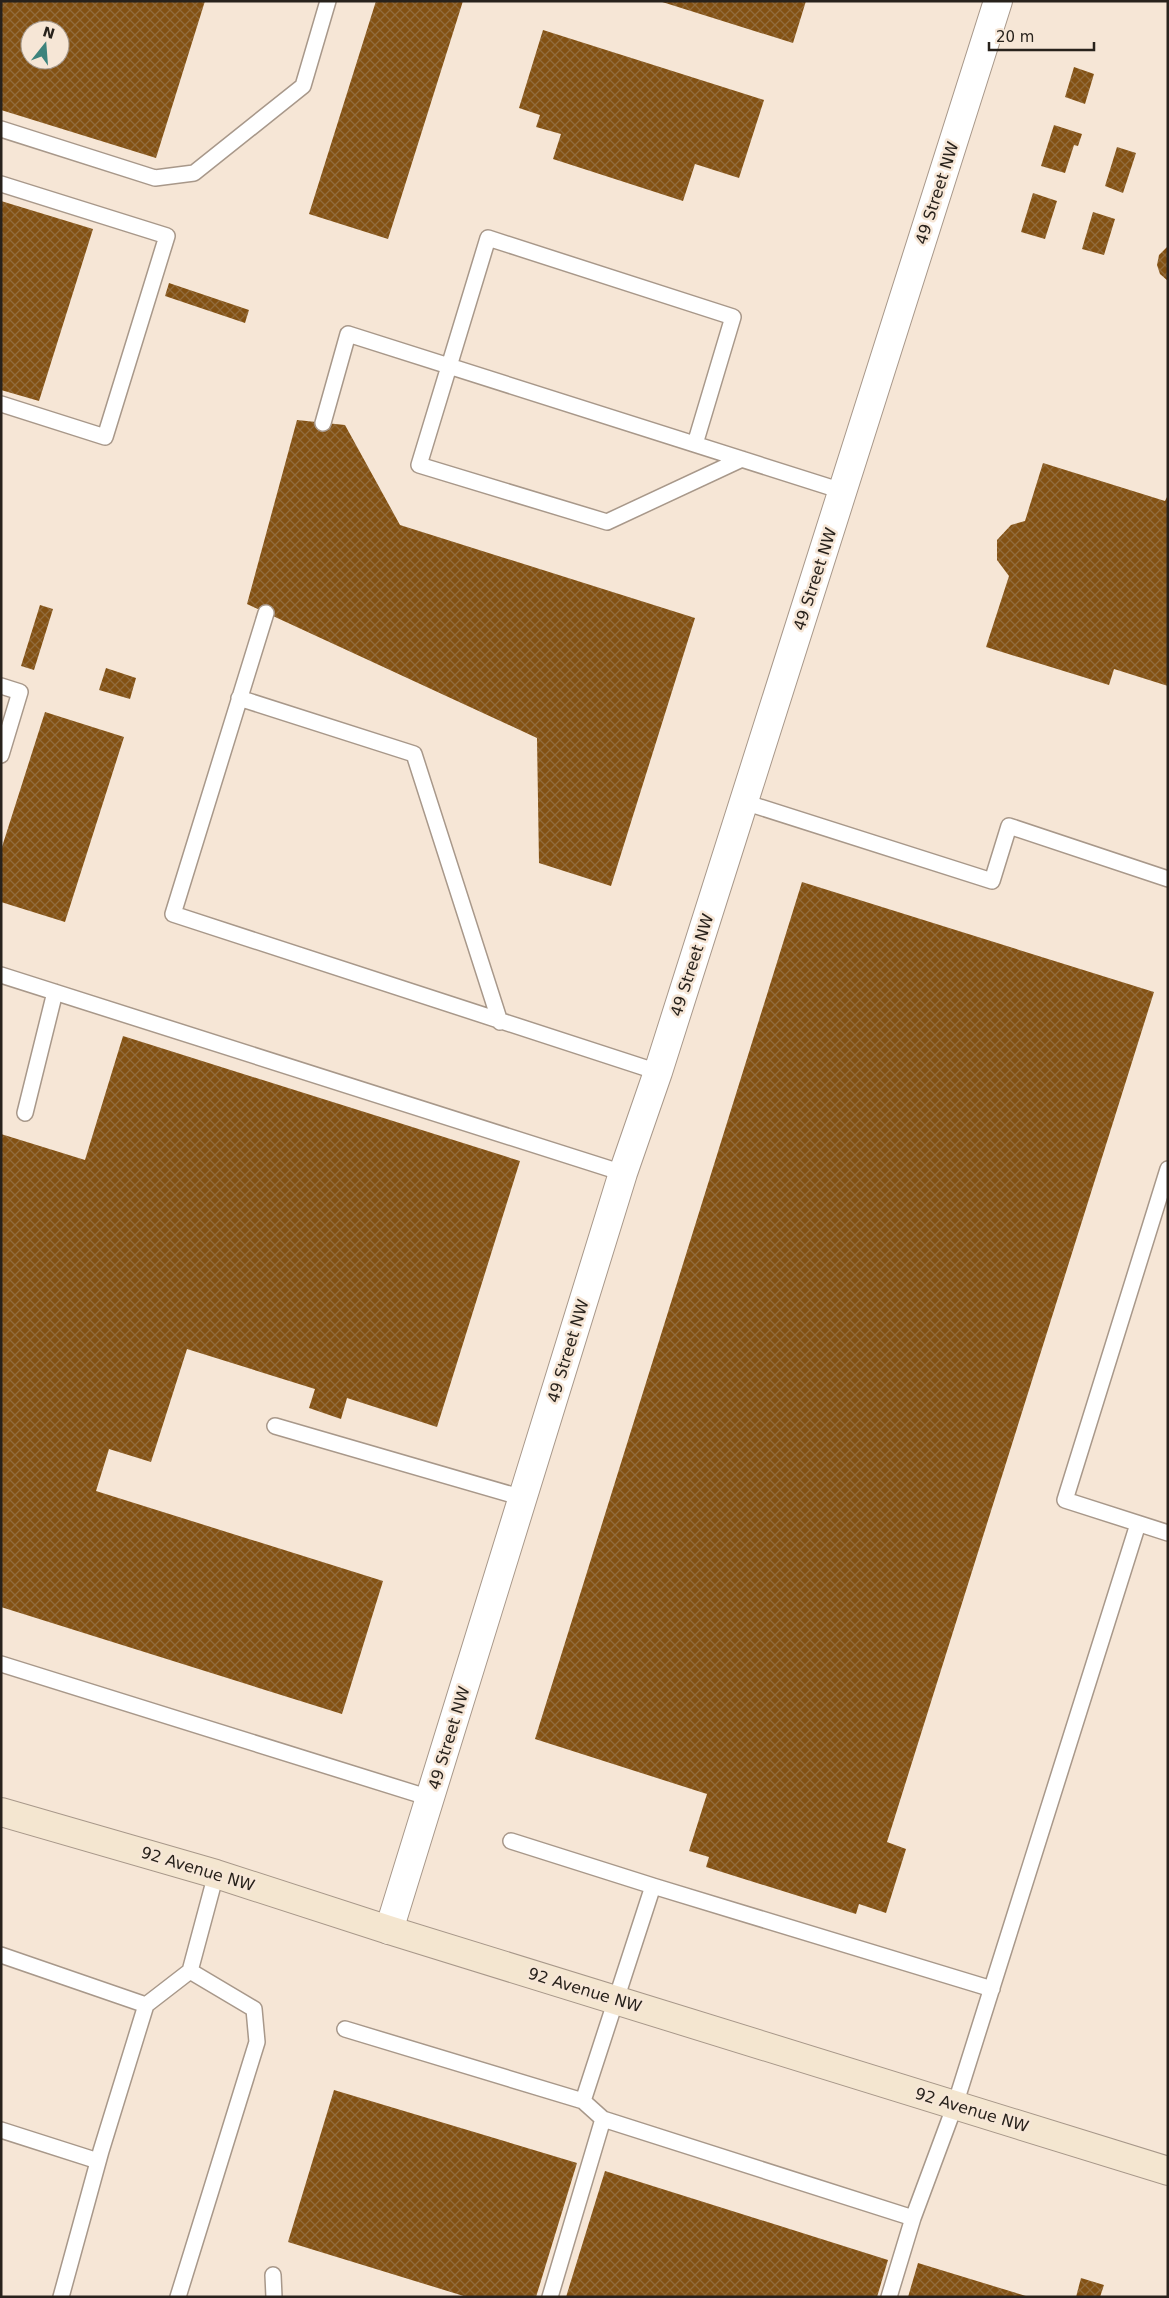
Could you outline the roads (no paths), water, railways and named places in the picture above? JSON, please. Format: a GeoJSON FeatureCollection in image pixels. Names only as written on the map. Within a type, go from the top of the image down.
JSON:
{"type":"FeatureCollection","features":[{"type":"Feature","properties":{"kind":"main road","name":"92 Avenue NW"},"geometry":{"type":"LineString","coordinates":[[1,1812],[216,1874],[389,1930],[1168,2171]]}},
{"type":"Feature","properties":{"kind":"street","name":"49 Street NW"},"geometry":{"type":"LineString","coordinates":[[389,1930],[623,1173],[658,1072],[998,1]]}},
{"type":"Feature","properties":{"kind":"lane"},"geometry":{"type":"LineString","coordinates":[[1,129],[155,178],[194,172],[303,86],[328,1]]}},
{"type":"Feature","properties":{"kind":"lane"},"geometry":{"type":"LineString","coordinates":[[1,184],[167,236],[105,437],[1,404]]}},
{"type":"Feature","properties":{"kind":"lane"},"geometry":{"type":"LineString","coordinates":[[695,444],[733,317],[488,238],[419,465],[607,522],[742,459]]}},
{"type":"Feature","properties":{"kind":"lane"},"geometry":{"type":"LineString","coordinates":[[323,423],[348,334],[842,491]]}},
{"type":"Feature","properties":{"kind":"lane"},"geometry":{"type":"LineString","coordinates":[[266,612],[173,914],[658,1072]]}},
{"type":"Feature","properties":{"kind":"lane"},"geometry":{"type":"LineString","coordinates":[[1,686],[20,692],[1,756]]}},
{"type":"Feature","properties":{"kind":"lane"},"geometry":{"type":"LineString","coordinates":[[239,698],[414,754],[500,1022]]}},
{"type":"Feature","properties":{"kind":"lane"},"geometry":{"type":"LineString","coordinates":[[744,802],[992,881],[1009,826],[1168,878]]}},
{"type":"Feature","properties":{"kind":"lane"},"geometry":{"type":"LineString","coordinates":[[1,975],[623,1173]]}},
{"type":"Feature","properties":{"kind":"lane"},"geometry":{"type":"LineString","coordinates":[[25,1113],[55,992]]}},
{"type":"Feature","properties":{"kind":"lane"},"geometry":{"type":"LineString","coordinates":[[1168,1169],[1065,1500],[1168,1533]]}},
{"type":"Feature","properties":{"kind":"lane"},"geometry":{"type":"LineString","coordinates":[[275,1426],[523,1498]]}},
{"type":"Feature","properties":{"kind":"lane"},"geometry":{"type":"LineString","coordinates":[[889,2297],[913,2218],[955,2105],[1138,1524]]}},
{"type":"Feature","properties":{"kind":"lane"},"geometry":{"type":"LineString","coordinates":[[1,1664],[430,1798]]}},
{"type":"Feature","properties":{"kind":"lane"},"geometry":{"type":"LineString","coordinates":[[511,1841],[992,1989]]}},
{"type":"Feature","properties":{"kind":"lane"},"geometry":{"type":"LineString","coordinates":[[61,2297],[98,2161],[146,2005],[190,1971],[216,1874]]}},
{"type":"Feature","properties":{"kind":"lane"},"geometry":{"type":"LineString","coordinates":[[584,2101],[653,1886]]}},
{"type":"Feature","properties":{"kind":"lane"},"geometry":{"type":"LineString","coordinates":[[1,1955],[146,2005]]}},
{"type":"Feature","properties":{"kind":"lane"},"geometry":{"type":"LineString","coordinates":[[178,2297],[257,2042],[254,2009],[190,1971]]}},
{"type":"Feature","properties":{"kind":"lane"},"geometry":{"type":"LineString","coordinates":[[345,2029],[584,2101],[603,2119],[913,2218]]}},
{"type":"Feature","properties":{"kind":"lane"},"geometry":{"type":"LineString","coordinates":[[550,2297],[603,2119]]}},
{"type":"Feature","properties":{"kind":"lane"},"geometry":{"type":"LineString","coordinates":[[1,2130],[98,2161]]}},
{"type":"Feature","properties":{"kind":"lane"},"geometry":{"type":"LineString","coordinates":[[273,2275],[274,2297]]}}]}
